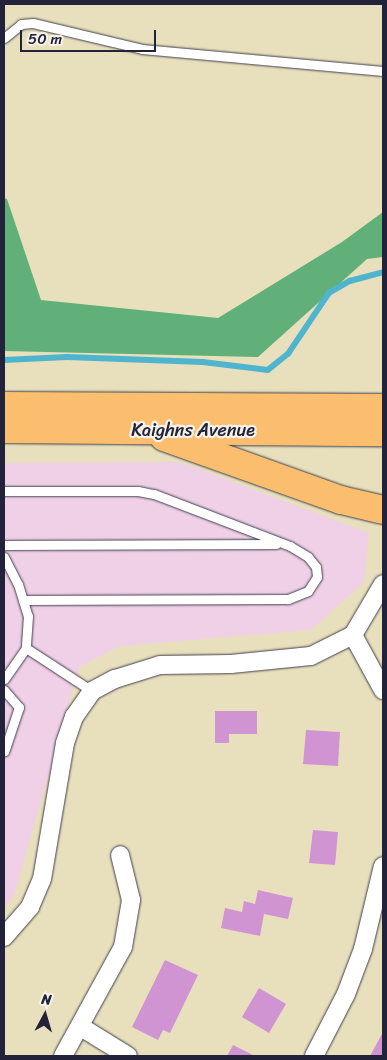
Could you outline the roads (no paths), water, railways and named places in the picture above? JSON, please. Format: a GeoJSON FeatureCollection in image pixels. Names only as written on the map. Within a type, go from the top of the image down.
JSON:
{"type":"FeatureCollection","features":[{"type":"Feature","properties":{"kind":"highway","name":"Kaighns Avenue"},"geometry":{"type":"LineString","coordinates":[[4,406],[383,408]]}},
{"type":"Feature","properties":{"kind":"highway","name":"Kaighns Avenue"},"geometry":{"type":"LineString","coordinates":[[4,429],[383,432]]}},
{"type":"Feature","properties":{"kind":"highway"},"geometry":{"type":"LineString","coordinates":[[146,430],[316,491],[383,510]]}},
{"type":"Feature","properties":{"kind":"street"},"geometry":{"type":"LineString","coordinates":[[4,937],[30,907],[42,878],[65,743],[74,717],[92,692],[115,679],[160,665],[231,664],[311,656],[353,635],[383,584]]}},
{"type":"Feature","properties":{"kind":"street"},"geometry":{"type":"LineString","coordinates":[[353,635],[383,690]]}},
{"type":"Feature","properties":{"kind":"street"},"geometry":{"type":"LineString","coordinates":[[63,1056],[81,1027],[123,947],[130,900],[120,855]]}},
{"type":"Feature","properties":{"kind":"street"},"geometry":{"type":"LineString","coordinates":[[314,1056],[346,994],[363,949],[383,866]]}},
{"type":"Feature","properties":{"kind":"street"},"geometry":{"type":"LineString","coordinates":[[81,1027],[128,1056]]}},
{"type":"Feature","properties":{"kind":"lane"},"geometry":{"type":"LineString","coordinates":[[4,38],[21,24],[33,23],[142,49],[383,71]]}},
{"type":"Feature","properties":{"kind":"lane"},"geometry":{"type":"LineString","coordinates":[[4,491],[138,491],[283,544],[308,557],[316,567],[317,578],[308,591],[288,599],[23,600]]}},
{"type":"Feature","properties":{"kind":"lane"},"geometry":{"type":"LineString","coordinates":[[4,545],[283,544]]}},
{"type":"Feature","properties":{"kind":"lane"},"geometry":{"type":"LineString","coordinates":[[4,557],[28,616],[26,648],[4,679]]}},
{"type":"Feature","properties":{"kind":"lane"},"geometry":{"type":"LineString","coordinates":[[26,648],[92,692]]}},
{"type":"Feature","properties":{"kind":"lane"},"geometry":{"type":"LineString","coordinates":[[4,690],[19,707],[4,752]]}},
{"type":"Feature","properties":{"kind":"waterway"},"geometry":{"type":"LineString","coordinates":[[4,360],[67,357],[203,362],[268,370],[288,354],[329,293],[350,281],[383,272]]}}]}
